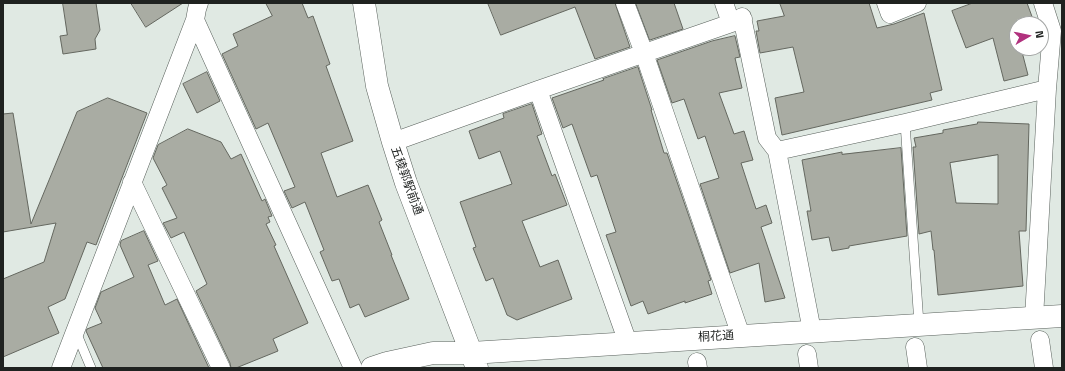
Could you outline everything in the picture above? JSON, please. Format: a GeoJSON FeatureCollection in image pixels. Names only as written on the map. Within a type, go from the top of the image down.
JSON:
{"type":"FeatureCollection","features":[{"type":"Feature","properties":{"kind":"street","name":"五稜郭駅前通"},"geometry":{"type":"LineString","coordinates":[[364,3],[377,86],[393,142],[406,183],[474,360]]}},
{"type":"Feature","properties":{"kind":"street"},"geometry":{"type":"LineString","coordinates":[[625,3],[644,53],[741,336]]}},
{"type":"Feature","properties":{"kind":"street"},"geometry":{"type":"LineString","coordinates":[[724,3],[739,20],[767,138],[777,151],[812,331]]}},
{"type":"Feature","properties":{"kind":"street"},"geometry":{"type":"LineString","coordinates":[[886,3],[890,14],[917,3]]}},
{"type":"Feature","properties":{"kind":"street"},"geometry":{"type":"LineString","coordinates":[[1034,318],[1047,89],[1057,30],[1043,3]]}},
{"type":"Feature","properties":{"kind":"street"},"geometry":{"type":"LineString","coordinates":[[61,368],[197,12]]}},
{"type":"Feature","properties":{"kind":"street"},"geometry":{"type":"LineString","coordinates":[[197,12],[353,368]]}},
{"type":"Feature","properties":{"kind":"street"},"geometry":{"type":"LineString","coordinates":[[393,142],[739,20]]}},
{"type":"Feature","properties":{"kind":"street"},"geometry":{"type":"LineString","coordinates":[[777,151],[905,123],[1047,89]]}},
{"type":"Feature","properties":{"kind":"street"},"geometry":{"type":"LineString","coordinates":[[538,90],[628,343]]}},
{"type":"Feature","properties":{"kind":"street"},"geometry":{"type":"LineString","coordinates":[[132,182],[221,368]]}},
{"type":"Feature","properties":{"kind":"street","name":"桐花通"},"geometry":{"type":"LineString","coordinates":[[372,368],[433,353],[474,360],[628,343],[1062,316]]}},
{"type":"Feature","properties":{"kind":"street"},"geometry":{"type":"LineString","coordinates":[[1040,340],[1044,368]]}},
{"type":"Feature","properties":{"kind":"street"},"geometry":{"type":"LineString","coordinates":[[915,347],[918,368]]}},
{"type":"Feature","properties":{"kind":"lane"},"geometry":{"type":"LineString","coordinates":[[905,123],[919,324]]}},
{"type":"Feature","properties":{"kind":"lane"},"geometry":{"type":"LineString","coordinates":[[76,331],[91,368]]}},
{"type":"Feature","properties":{"kind":"building"},"geometry":{"type":"Polygon","coordinates":[[[63,3],[96,3],[100,30],[95,39],[96,49],[63,54],[60,36],[67,35],[63,3]]]}},
{"type":"Feature","properties":{"kind":"building"},"geometry":{"type":"Polygon","coordinates":[[[131,3],[183,3],[146,27],[131,3]]]}},
{"type":"Feature","properties":{"kind":"building"},"geometry":{"type":"Polygon","coordinates":[[[266,3],[302,3],[308,18],[313,16],[330,64],[326,66],[353,141],[321,153],[337,197],[368,185],[382,220],[379,222],[409,299],[365,317],[359,304],[350,308],[339,279],[332,281],[320,252],[324,250],[305,202],[292,208],[284,191],[295,187],[268,123],[256,129],[222,54],[238,46],[233,34],[272,16],[266,3]]]}},
{"type":"Feature","properties":{"kind":"building"},"geometry":{"type":"Polygon","coordinates":[[[488,3],[615,3],[630,47],[595,59],[575,7],[501,35],[488,3]]]}},
{"type":"Feature","properties":{"kind":"building"},"geometry":{"type":"Polygon","coordinates":[[[636,3],[674,3],[683,29],[650,40],[636,3]]]}},
{"type":"Feature","properties":{"kind":"building"},"geometry":{"type":"Polygon","coordinates":[[[780,3],[869,3],[877,28],[894,24],[924,13],[942,90],[930,93],[932,100],[782,135],[775,98],[804,92],[793,47],[760,53],[756,31],[759,31],[757,21],[784,16],[780,3]]]}},
{"type":"Feature","properties":{"kind":"building"},"geometry":{"type":"Polygon","coordinates":[[[973,3],[1027,3],[1032,16],[1009,16],[1009,56],[1023,56],[1028,75],[1004,81],[993,38],[966,48],[952,11],[973,3]]]}},
{"type":"Feature","properties":{"kind":"building"},"geometry":{"type":"Polygon","coordinates":[[[735,36],[740,57],[735,58],[742,88],[719,93],[734,134],[744,131],[753,160],[741,163],[756,209],[766,205],[772,223],[761,227],[785,298],[765,302],[759,263],[730,273],[700,184],[719,178],[705,136],[698,139],[684,99],[672,103],[657,60],[712,41],[735,36]]]}},
{"type":"Feature","properties":{"kind":"building"},"geometry":{"type":"Polygon","coordinates":[[[638,67],[664,153],[667,153],[711,280],[708,281],[712,294],[685,303],[685,301],[648,314],[643,301],[631,306],[606,235],[616,232],[597,175],[591,177],[572,124],[563,128],[552,98],[638,67]]]}},
{"type":"Feature","properties":{"kind":"building"},"geometry":{"type":"Polygon","coordinates":[[[207,72],[220,101],[197,113],[183,84],[207,72]]]}},
{"type":"Feature","properties":{"kind":"building"},"geometry":{"type":"Polygon","coordinates":[[[108,98],[147,113],[96,245],[87,242],[65,299],[48,307],[59,333],[3,357],[3,279],[44,262],[56,223],[3,232],[3,114],[13,113],[31,224],[77,112],[108,98]]]}},
{"type":"Feature","properties":{"kind":"building"},"geometry":{"type":"Polygon","coordinates":[[[532,104],[542,134],[537,136],[552,176],[555,174],[567,205],[522,221],[540,267],[558,260],[572,299],[517,320],[507,315],[493,278],[486,281],[473,248],[476,247],[460,202],[512,184],[500,151],[479,159],[469,131],[504,118],[503,114],[532,104]]]}},
{"type":"Feature","properties":{"kind":"building"},"geometry":{"type":"Polygon","coordinates":[[[978,122],[1029,124],[1026,231],[1019,231],[1023,286],[938,295],[931,231],[919,234],[913,147],[916,147],[914,138],[943,133],[943,130],[977,124],[978,122]],[[998,155],[950,163],[956,203],[998,204],[998,155]]]}},
{"type":"Feature","properties":{"kind":"building"},"geometry":{"type":"Polygon","coordinates":[[[188,129],[221,142],[231,159],[241,154],[262,201],[265,199],[272,216],[268,217],[270,222],[266,224],[276,245],[274,246],[308,323],[273,339],[278,351],[236,368],[231,368],[196,291],[207,284],[184,232],[171,238],[163,223],[177,218],[162,188],[167,185],[153,158],[158,145],[188,129]]]}},
{"type":"Feature","properties":{"kind":"building"},"geometry":{"type":"Polygon","coordinates":[[[901,148],[907,236],[849,246],[849,248],[832,251],[829,237],[812,240],[807,211],[811,211],[802,160],[842,152],[842,154],[901,148]]]}},
{"type":"Feature","properties":{"kind":"building"},"geometry":{"type":"Polygon","coordinates":[[[144,231],[158,261],[148,265],[165,305],[177,299],[209,368],[103,368],[86,331],[87,329],[102,323],[95,308],[101,292],[134,277],[120,245],[121,241],[144,231]]]}}]}
